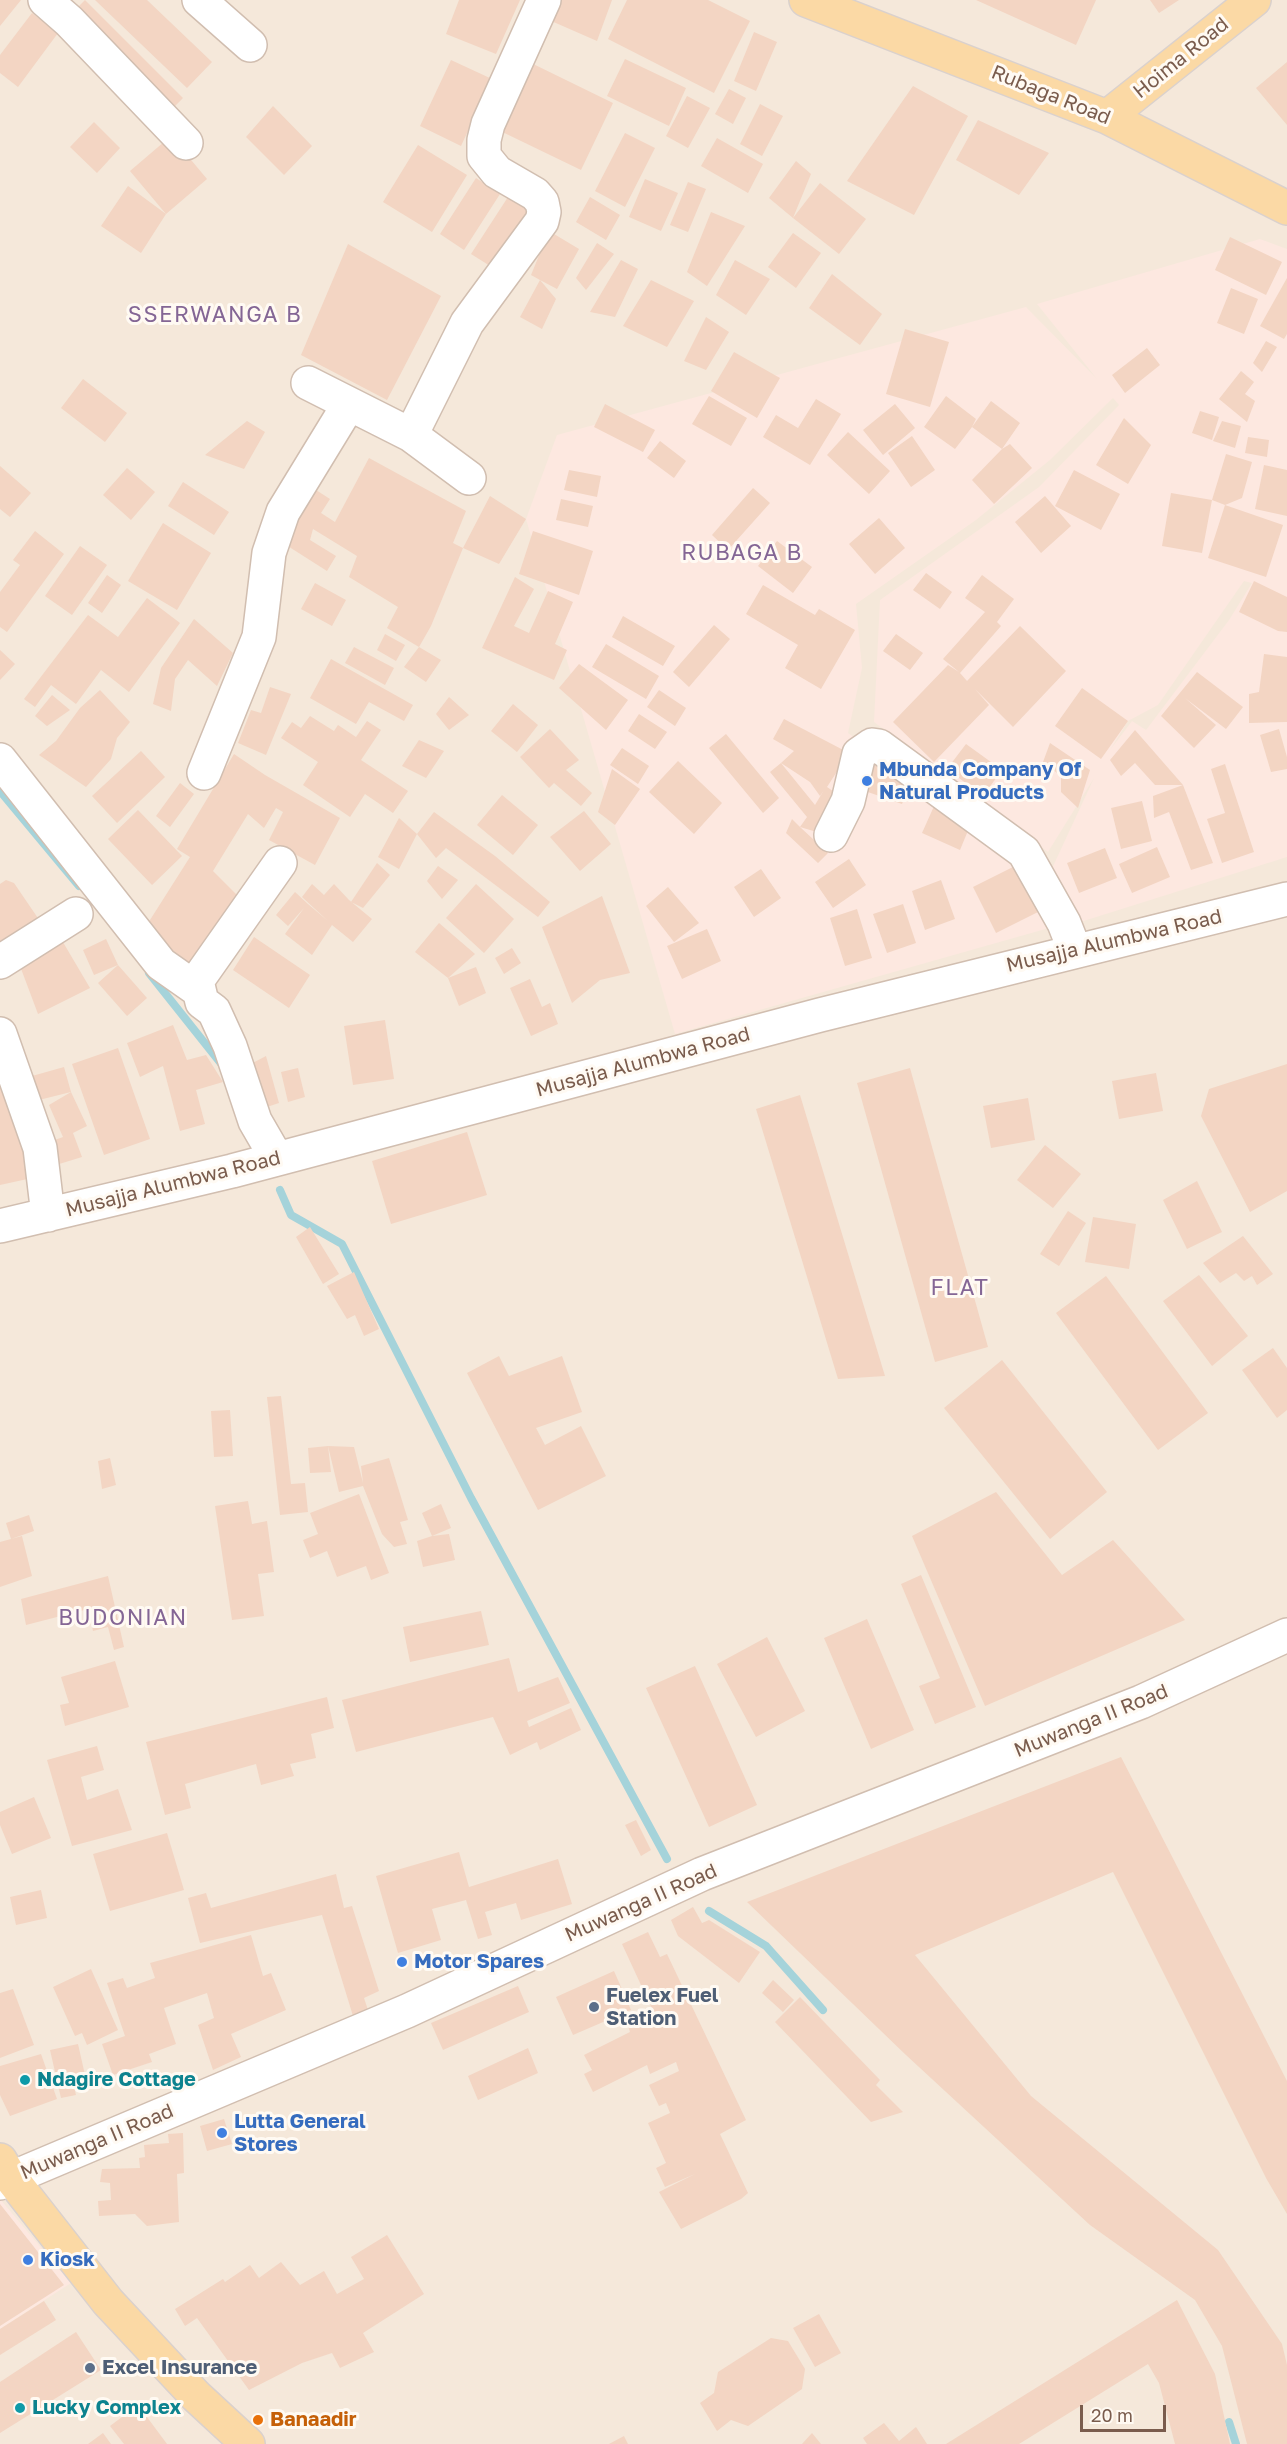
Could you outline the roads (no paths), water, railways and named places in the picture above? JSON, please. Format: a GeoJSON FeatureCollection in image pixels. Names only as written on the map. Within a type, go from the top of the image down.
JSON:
{"type":"FeatureCollection","features":[{"type":"Feature","properties":{"kind":"main road","name":"Rubaga Road"},"geometry":{"type":"LineString","coordinates":[[806,0],[1107,117],[1287,208]]}},
{"type":"Feature","properties":{"kind":"main road","name":"Hoima Road"},"geometry":{"type":"LineString","coordinates":[[1107,117],[1254,0]]}},
{"type":"Feature","properties":{"kind":"main road"},"geometry":{"type":"LineString","coordinates":[[4,2174],[108,2302],[196,2396],[248,2444]]}},
{"type":"Feature","properties":{"kind":"street"},"geometry":{"type":"LineString","coordinates":[[45,0],[69,21],[186,143]]}},
{"type":"Feature","properties":{"kind":"street"},"geometry":{"type":"LineString","coordinates":[[199,0],[250,45]]}},
{"type":"Feature","properties":{"kind":"street"},"geometry":{"type":"LineString","coordinates":[[411,435],[467,323],[542,220],[544,212],[542,202],[535,194],[497,172],[484,156],[483,140],[488,124],[544,0]]}},
{"type":"Feature","properties":{"kind":"street"},"geometry":{"type":"LineString","coordinates":[[308,383],[411,435],[469,478]]}},
{"type":"Feature","properties":{"kind":"street"},"geometry":{"type":"LineString","coordinates":[[204,773],[259,638],[269,553],[283,512],[349,404]]}},
{"type":"Feature","properties":{"kind":"street"},"geometry":{"type":"LineString","coordinates":[[831,835],[848,801],[859,754],[872,745],[879,746],[1024,852],[1064,923],[1075,951]]}},
{"type":"Feature","properties":{"kind":"street"},"geometry":{"type":"LineString","coordinates":[[0,760],[161,964],[198,990]]}},
{"type":"Feature","properties":{"kind":"street"},"geometry":{"type":"LineString","coordinates":[[277,1159],[255,1121],[230,1046],[214,1011],[202,1002],[197,981],[280,864]]}},
{"type":"Feature","properties":{"kind":"street","name":"Musajja Alumbwa Road"},"geometry":{"type":"LineString","coordinates":[[0,1226],[277,1159],[820,1015],[1287,898]]}},
{"type":"Feature","properties":{"kind":"street"},"geometry":{"type":"LineString","coordinates":[[0,962],[76,914]]}},
{"type":"Feature","properties":{"kind":"street"},"geometry":{"type":"LineString","coordinates":[[0,1034],[40,1148],[48,1215]]}},
{"type":"Feature","properties":{"kind":"street","name":"Muwanga II Road"},"geometry":{"type":"LineString","coordinates":[[4,2174],[407,2010],[702,1874],[1141,1702],[1287,1635]]}},
{"type":"Feature","properties":{"kind":"waterway"},"geometry":{"type":"LineString","coordinates":[[0,791],[79,886]]}},
{"type":"Feature","properties":{"kind":"waterway"},"geometry":{"type":"LineString","coordinates":[[149,973],[223,1066]]}},
{"type":"Feature","properties":{"kind":"waterway"},"geometry":{"type":"LineString","coordinates":[[280,1190],[291,1215],[342,1244],[471,1498],[667,1859]]}},
{"type":"Feature","properties":{"kind":"waterway"},"geometry":{"type":"LineString","coordinates":[[709,1911],[766,1946],[823,2010]]}},
{"type":"Feature","properties":{"kind":"waterway"},"geometry":{"type":"LineString","coordinates":[[1229,2422],[1236,2444]]}},
{"type":"Feature","properties":{"kind":"place","name":"Mbunda Company Of Natural Products"},"geometry":{"type":"Point","coordinates":[867,781]}},
{"type":"Feature","properties":{"kind":"place","name":"Motor Spares"},"geometry":{"type":"Point","coordinates":[402,1962]}},
{"type":"Feature","properties":{"kind":"place","name":"Fuelex Fuel Station"},"geometry":{"type":"Point","coordinates":[594,2007]}},
{"type":"Feature","properties":{"kind":"place","name":"Ndagire Cottage"},"geometry":{"type":"Point","coordinates":[25,2080]}},
{"type":"Feature","properties":{"kind":"place","name":"Lutta General Stores"},"geometry":{"type":"Point","coordinates":[222,2133]}},
{"type":"Feature","properties":{"kind":"place","name":"Kiosk"},"geometry":{"type":"Point","coordinates":[28,2260]}},
{"type":"Feature","properties":{"kind":"place","name":"Excel Insurance"},"geometry":{"type":"Point","coordinates":[90,2368]}},
{"type":"Feature","properties":{"kind":"place","name":"Lucky Complex"},"geometry":{"type":"Point","coordinates":[20,2408]}},
{"type":"Feature","properties":{"kind":"place","name":"Banaadir"},"geometry":{"type":"Point","coordinates":[258,2420]}},
{"type":"Feature","properties":{"kind":"district","name":"SSERWANGA B"},"geometry":{"type":"Point","coordinates":[215,315]}},
{"type":"Feature","properties":{"kind":"district","name":"RUBAGA B"},"geometry":{"type":"Point","coordinates":[742,553]}},
{"type":"Feature","properties":{"kind":"district","name":"FLAT"},"geometry":{"type":"Point","coordinates":[960,1288]}},
{"type":"Feature","properties":{"kind":"district","name":"BUDONIAN"},"geometry":{"type":"Point","coordinates":[123,1618]}}]}
